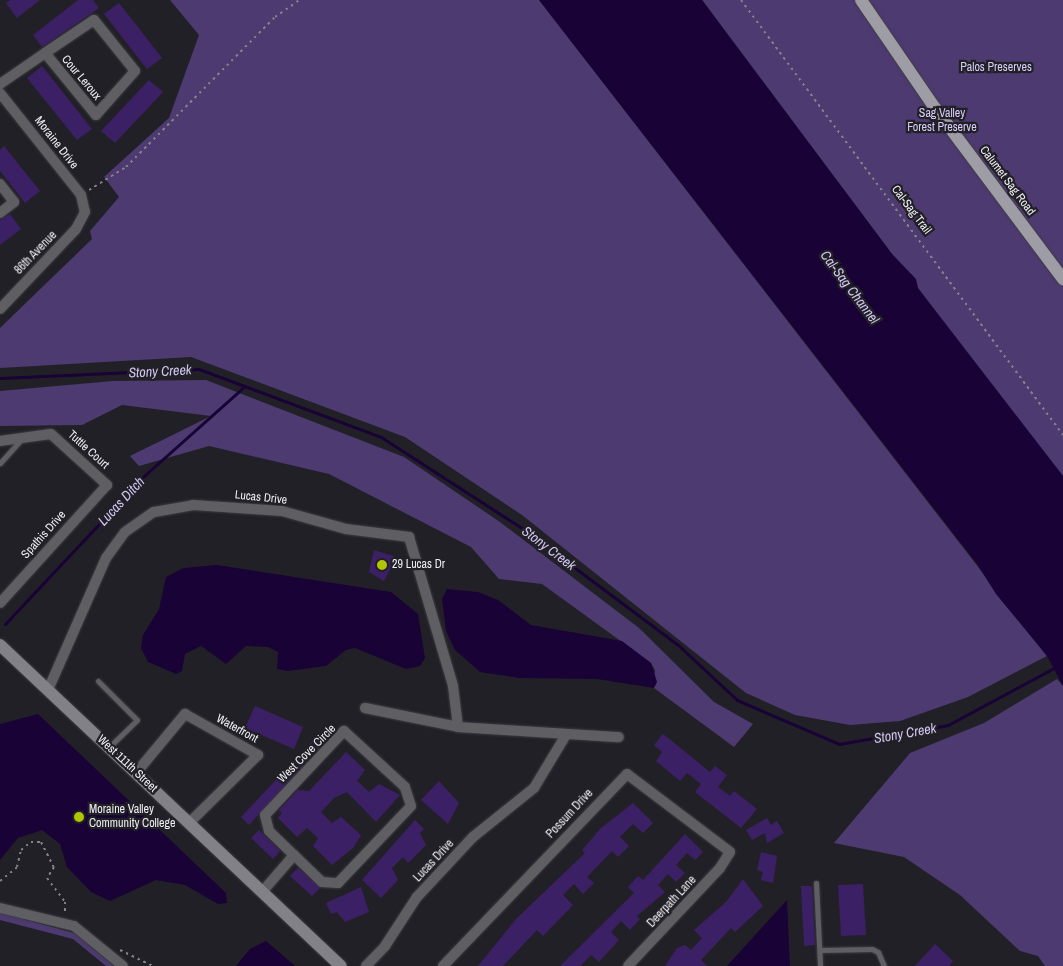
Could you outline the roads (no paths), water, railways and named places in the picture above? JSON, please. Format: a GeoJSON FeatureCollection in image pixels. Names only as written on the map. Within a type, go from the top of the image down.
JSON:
{"type":"FeatureCollection","features":[{"type":"Feature","properties":{"kind":"main road","name":"Calumet Sag Road"},"geometry":{"type":"LineString","coordinates":[[861,0],[1063,279]]}},
{"type":"Feature","properties":{"kind":"main road","name":"West 111th Street"},"geometry":{"type":"LineString","coordinates":[[0,645],[341,966]]}},
{"type":"Feature","properties":{"kind":"street","name":"Cour Leroux"},"geometry":{"type":"LineString","coordinates":[[0,84],[94,20],[135,71],[96,115],[45,54]]}},
{"type":"Feature","properties":{"kind":"street","name":"Moraine Drive"},"geometry":{"type":"LineString","coordinates":[[0,93],[81,195],[85,212]]}},
{"type":"Feature","properties":{"kind":"street"},"geometry":{"type":"LineString","coordinates":[[0,184],[14,202],[0,212]]}},
{"type":"Feature","properties":{"kind":"street","name":"86th Avenue"},"geometry":{"type":"LineString","coordinates":[[0,309],[76,229],[85,212]]}},
{"type":"Feature","properties":{"kind":"street","name":"Tuttle Court"},"geometry":{"type":"LineString","coordinates":[[23,438],[51,434],[107,485]]}},
{"type":"Feature","properties":{"kind":"street"},"geometry":{"type":"LineString","coordinates":[[0,440],[23,438]]}},
{"type":"Feature","properties":{"kind":"street","name":"Spathis Drive"},"geometry":{"type":"LineString","coordinates":[[0,602],[107,485]]}},
{"type":"Feature","properties":{"kind":"street","name":"Lucas Drive"},"geometry":{"type":"LineString","coordinates":[[48,690],[106,558],[125,532],[154,512],[193,505],[282,511],[346,529],[409,537],[453,686],[458,727]]}},
{"type":"Feature","properties":{"kind":"street"},"geometry":{"type":"LineString","coordinates":[[365,708],[458,727],[566,736],[620,737]]}},
{"type":"Feature","properties":{"kind":"street","name":"Waterfront"},"geometry":{"type":"LineString","coordinates":[[136,773],[185,714],[258,755],[189,824]]}},
{"type":"Feature","properties":{"kind":"street","name":"West Cove Circle"},"geometry":{"type":"LineString","coordinates":[[344,731],[404,786],[411,806],[338,884],[322,882],[294,855],[269,831],[266,815],[344,731]]}},
{"type":"Feature","properties":{"kind":"street","name":"Lucas Drive"},"geometry":{"type":"LineString","coordinates":[[366,966],[385,946],[417,897],[473,837],[534,788],[566,736]]}},
{"type":"Feature","properties":{"kind":"street","name":"Possum Drive"},"geometry":{"type":"LineString","coordinates":[[443,966],[627,774],[730,852]]}},
{"type":"Feature","properties":{"kind":"street","name":"Deerpath Lane"},"geometry":{"type":"LineString","coordinates":[[628,966],[720,868],[730,852]]}},
{"type":"Feature","properties":{"kind":"street"},"geometry":{"type":"LineString","coordinates":[[262,892],[294,855]]}},
{"type":"Feature","properties":{"kind":"street"},"geometry":{"type":"LineString","coordinates":[[0,908],[74,926],[123,966]]}},
{"type":"Feature","properties":{"kind":"lane"},"geometry":{"type":"LineString","coordinates":[[0,463],[23,438]]}},
{"type":"Feature","properties":{"kind":"lane"},"geometry":{"type":"LineString","coordinates":[[98,681],[137,720],[108,747]]}},
{"type":"Feature","properties":{"kind":"lane"},"geometry":{"type":"LineString","coordinates":[[816,883],[820,966]]}},
{"type":"Feature","properties":{"kind":"lane"},"geometry":{"type":"LineString","coordinates":[[820,950],[872,949],[884,966]]}},
{"type":"Feature","properties":{"kind":"water","name":"Cal-Sag Channel"},"geometry":{"type":"Polygon","coordinates":[[[539,0],[702,0],[892,254],[916,279],[918,288],[1063,476],[1063,686],[1047,656],[996,594],[977,564],[539,0]]]}},
{"type":"Feature","properties":{"kind":"water"},"geometry":{"type":"Polygon","coordinates":[[[217,565],[391,592],[418,614],[425,658],[420,666],[406,669],[355,648],[346,650],[326,666],[288,671],[277,669],[278,652],[268,647],[246,646],[226,664],[201,646],[185,654],[182,671],[176,674],[148,662],[141,648],[143,635],[159,609],[166,577],[183,568],[217,565]]]}},
{"type":"Feature","properties":{"kind":"water"},"geometry":{"type":"Polygon","coordinates":[[[447,589],[478,592],[498,600],[531,625],[622,641],[651,663],[657,682],[654,688],[597,679],[519,678],[480,672],[455,650],[446,631],[442,599],[447,589]]]}},
{"type":"Feature","properties":{"kind":"water"},"geometry":{"type":"Polygon","coordinates":[[[38,714],[226,893],[227,903],[218,904],[185,885],[156,880],[110,901],[91,892],[67,867],[60,844],[42,830],[18,838],[0,860],[0,724],[38,714]]]}},
{"type":"Feature","properties":{"kind":"water"},"geometry":{"type":"Polygon","coordinates":[[[787,900],[790,966],[727,966],[787,900]]]}},
{"type":"Feature","properties":{"kind":"water"},"geometry":{"type":"Polygon","coordinates":[[[266,941],[295,966],[236,966],[250,949],[266,941]]]}},
{"type":"Feature","properties":{"kind":"waterway","name":"Stony Creek"},"geometry":{"type":"LineString","coordinates":[[0,378],[199,369],[381,437],[523,529],[677,644],[737,700],[839,744],[948,725],[1063,663]]}},
{"type":"Feature","properties":{"kind":"waterway","name":"Lucas Ditch"},"geometry":{"type":"LineString","coordinates":[[5,624],[145,475],[245,386]]}},
{"type":"Feature","properties":{"kind":"place","name":"29 Lucas Dr"},"geometry":{"type":"Point","coordinates":[382,565]}},
{"type":"Feature","properties":{"kind":"place","name":"Moraine Valley Community College"},"geometry":{"type":"Point","coordinates":[79,817]}},
{"type":"Feature","properties":{"kind":"park label","name":"Palos Preserves"},"geometry":{"type":"Point","coordinates":[996,68]}},
{"type":"Feature","properties":{"kind":"park label","name":"Sag Valley Forest Preserve"},"geometry":{"type":"Point","coordinates":[942,121]}}]}
